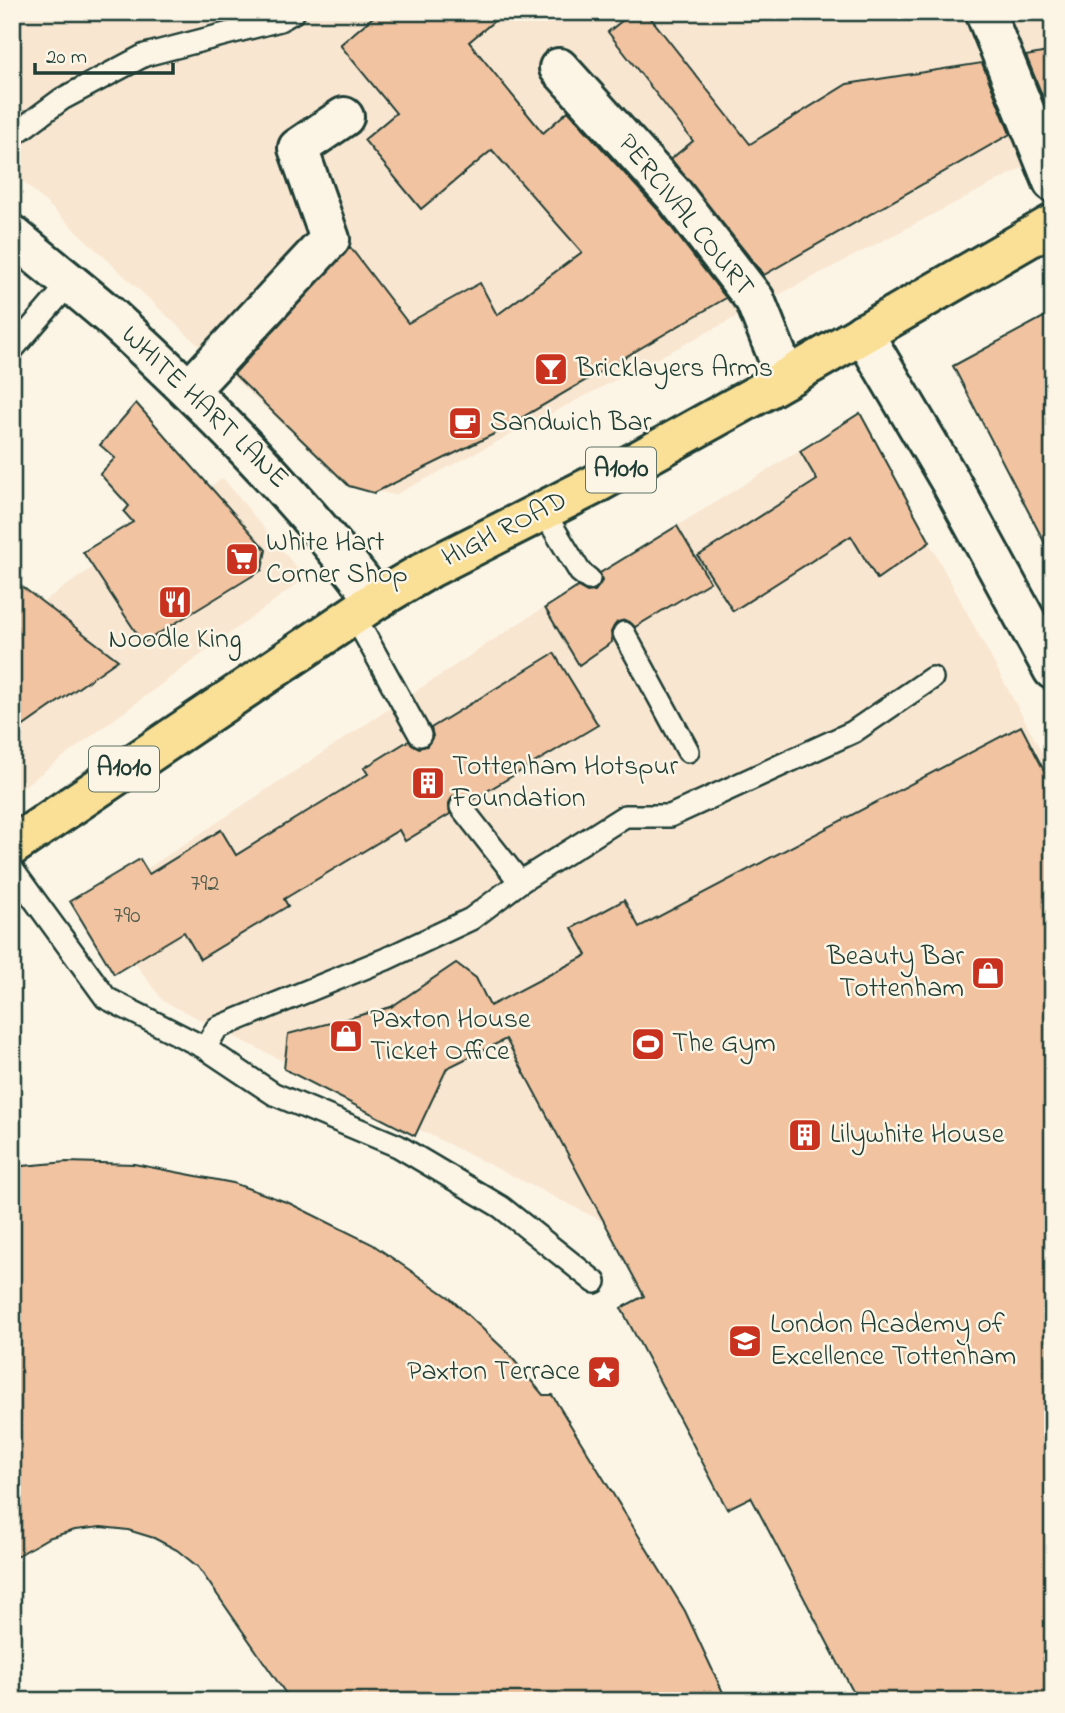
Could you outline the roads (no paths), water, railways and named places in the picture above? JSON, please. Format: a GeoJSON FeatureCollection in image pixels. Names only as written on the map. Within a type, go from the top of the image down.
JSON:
{"type":"FeatureCollection","features":[{"type":"Feature","properties":{"kind":"main road","name":"HIGH ROAD"},"geometry":{"type":"LineString","coordinates":[[12,846],[104,782],[432,567],[786,378],[1053,224]]}},
{"type":"Feature","properties":{"kind":"street"},"geometry":{"type":"LineString","coordinates":[[985,12],[1053,182]]}},
{"type":"Feature","properties":{"kind":"street","name":"PERCIVAL COURT"},"geometry":{"type":"LineString","coordinates":[[559,68],[674,195],[755,299],[786,378]]}},
{"type":"Feature","properties":{"kind":"street"},"geometry":{"type":"LineString","coordinates":[[189,390],[330,239],[298,148],[344,117]]}},
{"type":"Feature","properties":{"kind":"street","name":"WHITE HART LANE"},"geometry":{"type":"LineString","coordinates":[[12,235],[108,315],[189,390],[297,500],[366,609]]}},
{"type":"Feature","properties":{"kind":"street"},"geometry":{"type":"LineString","coordinates":[[863,333],[949,479],[1053,670]]}},
{"type":"Feature","properties":{"kind":"lane"},"geometry":{"type":"LineString","coordinates":[[12,136],[62,99],[145,55],[280,20],[294,12]]}},
{"type":"Feature","properties":{"kind":"lane"},"geometry":{"type":"LineString","coordinates":[[12,350],[69,284]]}},
{"type":"Feature","properties":{"kind":"lane"},"geometry":{"type":"LineString","coordinates":[[543,510],[580,572],[589,579]]}},
{"type":"Feature","properties":{"kind":"lane"},"geometry":{"type":"LineString","coordinates":[[366,609],[419,735]]}},
{"type":"Feature","properties":{"kind":"lane"},"geometry":{"type":"LineString","coordinates":[[624,633],[688,751]]}},
{"type":"Feature","properties":{"kind":"lane"},"geometry":{"type":"LineString","coordinates":[[205,1048],[217,1028],[386,959],[471,919],[520,882],[625,816],[670,816],[853,732],[932,678]]}},
{"type":"Feature","properties":{"kind":"lane"},"geometry":{"type":"LineString","coordinates":[[461,807],[520,882]]}},
{"type":"Feature","properties":{"kind":"lane"},"geometry":{"type":"LineString","coordinates":[[12,869],[106,998],[205,1048],[274,1094],[398,1146],[501,1207],[595,1282]]}},
{"type":"Feature","properties":{"kind":"place","name":"Bricklayers Arms"},"geometry":{"type":"Point","coordinates":[551,369]}},
{"type":"Feature","properties":{"kind":"place","name":"Sandwich Bar"},"geometry":{"type":"Point","coordinates":[465,423]}},
{"type":"Feature","properties":{"kind":"place","name":"White Hart Corner Shop"},"geometry":{"type":"Point","coordinates":[242,559]}},
{"type":"Feature","properties":{"kind":"place","name":"Noodle King"},"geometry":{"type":"Point","coordinates":[175,602]}},
{"type":"Feature","properties":{"kind":"place","name":"Tottenham Hotspur Foundation"},"geometry":{"type":"Point","coordinates":[428,783]}},
{"type":"Feature","properties":{"kind":"place","name":"Beauty Bar Tottenham"},"geometry":{"type":"Point","coordinates":[988,973]}},
{"type":"Feature","properties":{"kind":"place","name":"Paxton House Ticket Office"},"geometry":{"type":"Point","coordinates":[346,1036]}},
{"type":"Feature","properties":{"kind":"place","name":"The Gym"},"geometry":{"type":"Point","coordinates":[648,1044]}},
{"type":"Feature","properties":{"kind":"place","name":"Lilywhite House"},"geometry":{"type":"Point","coordinates":[805,1135]}},
{"type":"Feature","properties":{"kind":"place","name":"London Academy of Excellence Tottenham"},"geometry":{"type":"Point","coordinates":[745,1341]}},
{"type":"Feature","properties":{"kind":"place","name":"Paxton Terrace"},"geometry":{"type":"Point","coordinates":[604,1372]}}]}
